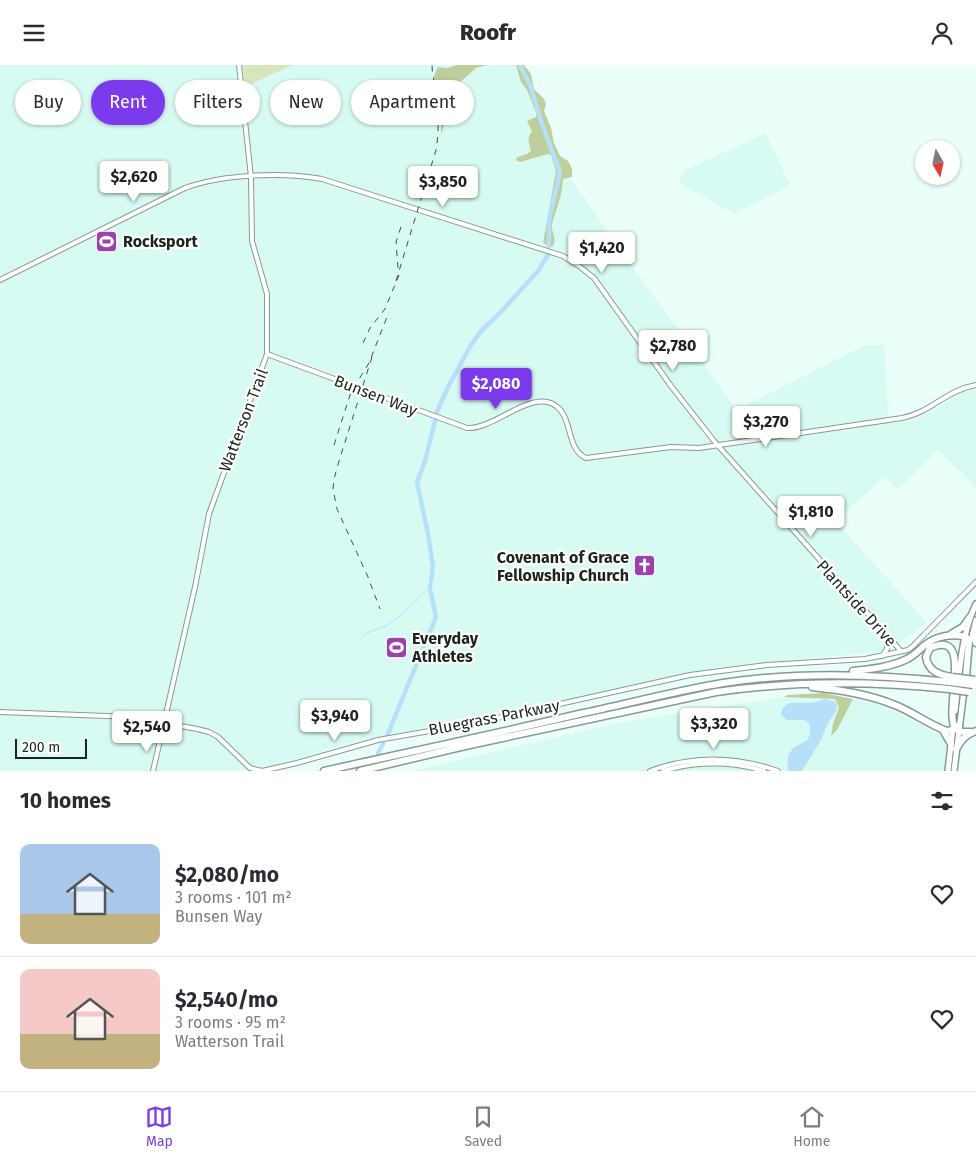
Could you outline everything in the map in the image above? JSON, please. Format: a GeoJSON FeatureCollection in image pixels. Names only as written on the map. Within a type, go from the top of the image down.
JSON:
{"type":"FeatureCollection","features":[{"type":"Feature","properties":{"kind":"highway"},"geometry":{"type":"LineString","coordinates":[[946,637],[973,619]]}},
{"type":"Feature","properties":{"kind":"highway"},"geometry":{"type":"LineString","coordinates":[[824,676],[896,663],[911,657],[931,641],[946,637],[957,635],[969,636],[976,643]]}},
{"type":"Feature","properties":{"kind":"highway"},"geometry":{"type":"LineString","coordinates":[[966,676],[969,636]]}},
{"type":"Feature","properties":{"kind":"highway"},"geometry":{"type":"LineString","coordinates":[[950,683],[930,668],[926,657],[930,648],[941,644],[947,645],[956,654],[958,666],[953,700],[956,727]]}},
{"type":"Feature","properties":{"kind":"highway"},"geometry":{"type":"LineString","coordinates":[[324,771],[683,690],[725,683],[760,679],[884,675],[974,686]]}},
{"type":"Feature","properties":{"kind":"highway"},"geometry":{"type":"LineString","coordinates":[[360,771],[474,744],[716,692],[756,687],[874,683],[950,683],[974,686]]}},
{"type":"Feature","properties":{"kind":"highway"},"geometry":{"type":"LineString","coordinates":[[798,685],[849,691],[874,697],[907,710],[942,729],[948,735],[954,747],[974,732]]}},
{"type":"Feature","properties":{"kind":"highway"},"geometry":{"type":"LineString","coordinates":[[942,729],[956,727],[974,732]]}},
{"type":"Feature","properties":{"kind":"main road"},"geometry":{"type":"LineString","coordinates":[[954,771],[956,727],[969,636],[976,604]]}},
{"type":"Feature","properties":{"kind":"main road"},"geometry":{"type":"LineString","coordinates":[[956,727],[966,676]]}},
{"type":"Feature","properties":{"kind":"main road"},"geometry":{"type":"LineString","coordinates":[[948,771],[954,747]]}},
{"type":"Feature","properties":{"kind":"street","name":"Watterson Trail"},"geometry":{"type":"LineString","coordinates":[[153,771],[195,589],[208,513],[267,355],[267,294],[252,241],[251,177],[239,65]]}},
{"type":"Feature","properties":{"kind":"street","name":"Plantside Drive"},"geometry":{"type":"LineString","coordinates":[[0,280],[185,188],[215,179],[288,175],[322,179],[554,253],[572,261],[594,279],[671,386],[717,445],[901,651]]}},
{"type":"Feature","properties":{"kind":"street","name":"Bunsen Way"},"geometry":{"type":"LineString","coordinates":[[267,355],[467,428],[483,426],[532,403],[549,402],[562,412],[575,449],[586,458],[670,447],[699,448],[911,417],[925,411],[954,392],[976,385]]}},
{"type":"Feature","properties":{"kind":"street","name":"Bluegrass Parkway"},"geometry":{"type":"LineString","coordinates":[[0,712],[122,716],[165,722],[209,732],[222,741],[248,767],[262,771],[378,741],[470,724],[700,673],[740,668],[853,660],[882,656],[909,649],[976,582]]}},
{"type":"Feature","properties":{"kind":"street"},"geometry":{"type":"LineString","coordinates":[[882,656],[887,649],[888,638]]}},
{"type":"Feature","properties":{"kind":"street"},"geometry":{"type":"LineString","coordinates":[[650,771],[684,761],[708,759],[754,763],[778,771]]}},
{"type":"Feature","properties":{"kind":"street"},"geometry":{"type":"LineString","coordinates":[[663,771],[708,763],[743,765],[764,771]]}},
{"type":"Feature","properties":{"kind":"shaded area"},"geometry":{"type":"Polygon","coordinates":[[[0,65],[519,65],[548,152],[573,182],[737,410],[865,345],[884,345],[889,424],[916,419],[933,411],[959,393],[976,389],[976,487],[938,450],[898,490],[885,477],[835,521],[927,622],[889,651],[714,668],[480,719],[363,739],[267,768],[249,771],[0,771],[0,65]]]}},
{"type":"Feature","properties":{"kind":"shaded area"},"geometry":{"type":"Polygon","coordinates":[[[766,133],[790,185],[734,214],[678,182],[686,170],[766,133]]]}},
{"type":"Feature","properties":{"kind":"shaded area"},"geometry":{"type":"Polygon","coordinates":[[[784,697],[835,699],[839,707],[833,724],[832,736],[853,699],[881,704],[946,738],[945,771],[413,771],[616,723],[784,697]]]}},
{"type":"Feature","properties":{"kind":"green space"},"geometry":{"type":"Polygon","coordinates":[[[243,65],[292,65],[260,80],[244,80],[243,65]]]}},
{"type":"Feature","properties":{"kind":"green space"},"geometry":{"type":"Polygon","coordinates":[[[457,65],[488,65],[476,68],[462,80],[435,80],[434,76],[438,67],[448,68],[457,65]]]}},
{"type":"Feature","properties":{"kind":"green space"},"geometry":{"type":"Polygon","coordinates":[[[516,65],[524,65],[531,74],[534,89],[544,99],[546,104],[544,111],[551,128],[554,143],[560,156],[568,161],[572,169],[572,177],[563,179],[560,199],[552,224],[554,244],[552,247],[543,243],[556,171],[551,155],[548,154],[520,162],[516,160],[517,157],[531,151],[529,139],[532,131],[527,121],[536,117],[536,113],[527,90],[521,82],[516,65]]]}},
{"type":"Feature","properties":{"kind":"green space"},"geometry":{"type":"Polygon","coordinates":[[[441,125],[444,125],[441,135],[441,125]]]}},
{"type":"Feature","properties":{"kind":"green space"},"geometry":{"type":"Polygon","coordinates":[[[823,693],[853,699],[837,730],[831,736],[839,707],[835,699],[784,697],[787,695],[823,693]]]}},
{"type":"Feature","properties":{"kind":"water"},"geometry":{"type":"Polygon","coordinates":[[[825,699],[835,702],[837,705],[836,711],[802,771],[788,771],[789,754],[794,748],[808,739],[810,730],[809,723],[804,720],[787,720],[781,715],[782,710],[791,703],[812,703],[825,699]]]}},
{"type":"Feature","properties":{"kind":"waterway"},"geometry":{"type":"LineString","coordinates":[[436,414],[449,385],[471,345],[481,331],[538,271],[548,255],[549,220],[560,172],[530,85],[520,65]]}},
{"type":"Feature","properties":{"kind":"waterway"},"geometry":{"type":"LineString","coordinates":[[431,581],[433,567],[417,482],[425,461],[435,421]]}},
{"type":"Feature","properties":{"kind":"waterway"},"geometry":{"type":"LineString","coordinates":[[387,736],[436,617],[430,585]]}},
{"type":"Feature","properties":{"kind":"waterway"},"geometry":{"type":"LineString","coordinates":[[362,638],[370,632],[392,622],[404,613],[430,587]]}},
{"type":"Feature","properties":{"kind":"waterway"},"geometry":{"type":"LineString","coordinates":[[378,753],[383,744]]}},
{"type":"Feature","properties":{"kind":"railway"},"geometry":{"type":"LineString","coordinates":[[396,281],[436,150],[438,114],[432,65]]}},
{"type":"Feature","properties":{"kind":"railway"},"geometry":{"type":"LineString","coordinates":[[398,268],[396,242],[402,224]]}},
{"type":"Feature","properties":{"kind":"railway"},"geometry":{"type":"LineString","coordinates":[[363,343],[370,328],[385,309],[399,275]]}},
{"type":"Feature","properties":{"kind":"railway"},"geometry":{"type":"LineString","coordinates":[[334,445],[351,392],[369,363],[387,317]]}},
{"type":"Feature","properties":{"kind":"railway"},"geometry":{"type":"LineString","coordinates":[[372,357],[339,461],[333,489],[337,509],[368,577],[380,609]]}},
{"type":"Feature","properties":{"kind":"place","name":"Rocksport"},"geometry":{"type":"Point","coordinates":[107,241]}},
{"type":"Feature","properties":{"kind":"place","name":"Covenant of Grace Fellowship Church"},"geometry":{"type":"Point","coordinates":[645,566]}},
{"type":"Feature","properties":{"kind":"place","name":"Everyday Athletes"},"geometry":{"type":"Point","coordinates":[396,647]}}]}
